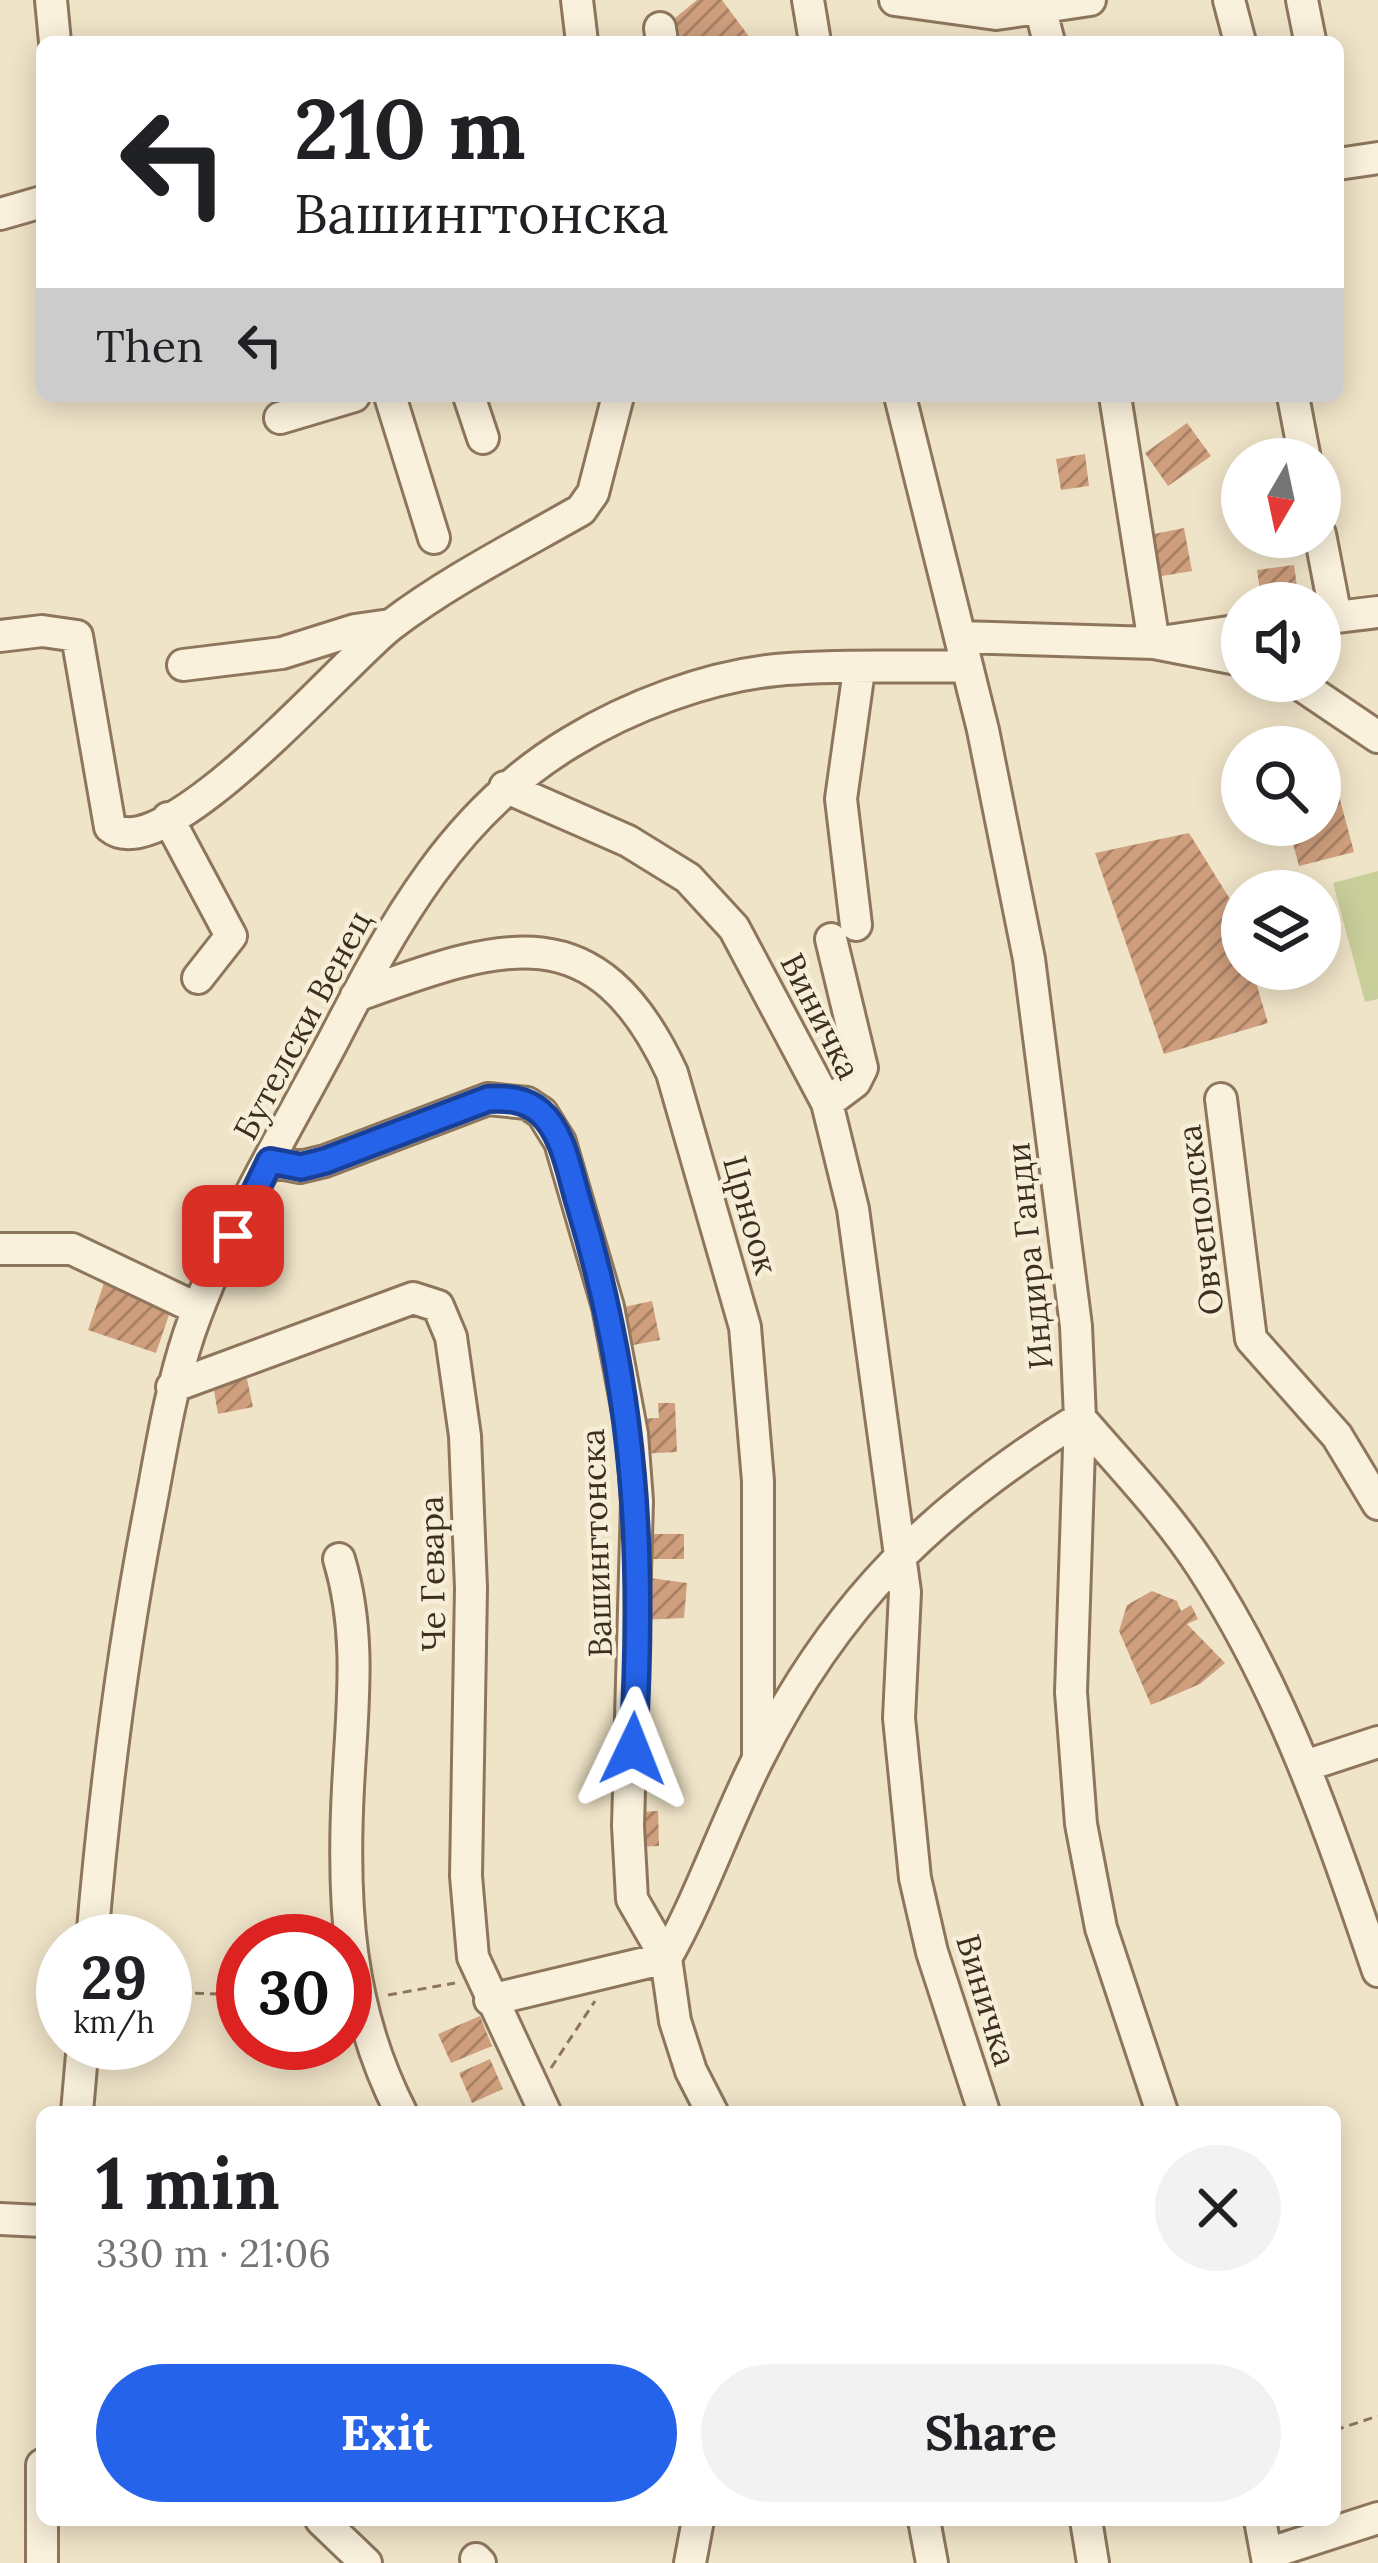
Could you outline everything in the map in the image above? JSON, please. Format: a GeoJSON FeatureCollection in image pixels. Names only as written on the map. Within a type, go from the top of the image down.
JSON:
{"type":"FeatureCollection","features":[{"type":"Feature","properties":{"kind":"street"},"geometry":{"type":"LineString","coordinates":[[51,0],[54,36]]}},
{"type":"Feature","properties":{"kind":"street"},"geometry":{"type":"LineString","coordinates":[[578,0],[581,36]]}},
{"type":"Feature","properties":{"kind":"street"},"geometry":{"type":"LineString","coordinates":[[808,0],[814,36]]}},
{"type":"Feature","properties":{"kind":"street"},"geometry":{"type":"LineString","coordinates":[[895,0],[996,14],[1090,0]]}},
{"type":"Feature","properties":{"kind":"street"},"geometry":{"type":"LineString","coordinates":[[1228,0],[1238,36]]}},
{"type":"Feature","properties":{"kind":"street"},"geometry":{"type":"LineString","coordinates":[[1302,0],[1309,36]]}},
{"type":"Feature","properties":{"kind":"street"},"geometry":{"type":"LineString","coordinates":[[1041,10],[1048,36]]}},
{"type":"Feature","properties":{"kind":"street"},"geometry":{"type":"LineString","coordinates":[[1344,163],[1378,158]]}},
{"type":"Feature","properties":{"kind":"street"},"geometry":{"type":"LineString","coordinates":[[0,214],[36,204]]}},
{"type":"Feature","properties":{"kind":"street"},"geometry":{"type":"LineString","coordinates":[[280,418],[334,402]]}},
{"type":"Feature","properties":{"kind":"street"},"geometry":{"type":"LineString","coordinates":[[392,402],[434,538]]}},
{"type":"Feature","properties":{"kind":"street"},"geometry":{"type":"LineString","coordinates":[[471,402],[482,438]]}},
{"type":"Feature","properties":{"kind":"street"},"geometry":{"type":"LineString","coordinates":[[0,636],[42,631],[77,635],[110,827],[128,835],[222,786],[391,625],[581,510],[593,493],[616,402]]}},
{"type":"Feature","properties":{"kind":"street","name":"Индира Ганди"},"geometry":{"type":"LineString","coordinates":[[901,402],[963,651],[1029,959],[1076,1326],[1079,1418],[1072,1692],[1081,1824],[1101,1928],[1160,2106]]}},
{"type":"Feature","properties":{"kind":"street"},"geometry":{"type":"LineString","coordinates":[[1116,402],[1154,643],[1221,656]]}},
{"type":"Feature","properties":{"kind":"street"},"geometry":{"type":"LineString","coordinates":[[1294,402],[1301,438]]}},
{"type":"Feature","properties":{"kind":"street"},"geometry":{"type":"LineString","coordinates":[[1341,616],[1378,612]]}},
{"type":"Feature","properties":{"kind":"street"},"geometry":{"type":"LineString","coordinates":[[183,664],[282,653],[355,630],[391,625]]}},
{"type":"Feature","properties":{"kind":"street","name":"Бутелски Венец"},"geometry":{"type":"LineString","coordinates":[[94,1914],[105,1773],[172,1388],[198,1309],[356,996],[421,884],[475,814],[572,741],[692,689],[772,670],[859,670],[963,651],[1154,643],[1221,633]]}},
{"type":"Feature","properties":{"kind":"street"},"geometry":{"type":"LineString","coordinates":[[827,1102],[855,1082],[862,1068],[843,932],[841,799],[859,670]]}},
{"type":"Feature","properties":{"kind":"street"},"geometry":{"type":"LineString","coordinates":[[1326,702],[1378,736]]}},
{"type":"Feature","properties":{"kind":"street","name":"Виничка"},"geometry":{"type":"LineString","coordinates":[[505,787],[628,842],[688,878],[734,928],[827,1102],[853,1209],[905,1592],[899,1718],[915,1877],[932,1952],[982,2106]]}},
{"type":"Feature","properties":{"kind":"street"},"geometry":{"type":"LineString","coordinates":[[167,818],[231,936],[198,978]]}},
{"type":"Feature","properties":{"kind":"street","name":"Црноок"},"geometry":{"type":"LineString","coordinates":[[356,996],[519,948],[591,969],[628,998],[657,1040],[672,1073],[745,1327],[758,1480],[758,1759]]}},
{"type":"Feature","properties":{"kind":"street","name":"Вашингтонска"},"geometry":{"type":"LineString","coordinates":[[270,1161],[301,1167],[325,1161],[488,1099],[527,1103],[542,1113],[560,1142],[608,1307],[632,1434],[638,1501],[628,1876],[639,1918],[666,1958],[675,2021],[691,2071],[709,2106]]}},
{"type":"Feature","properties":{"kind":"street","name":"Овчеполска"},"geometry":{"type":"LineString","coordinates":[[1221,1099],[1251,1340],[1337,1436],[1378,1504]]}},
{"type":"Feature","properties":{"kind":"street"},"geometry":{"type":"LineString","coordinates":[[0,1249],[72,1250],[198,1309]]}},
{"type":"Feature","properties":{"kind":"street","name":"Че Гевара"},"geometry":{"type":"LineString","coordinates":[[172,1388],[413,1298],[438,1306],[451,1336],[465,1436],[471,1588],[466,1876],[484,1988],[541,2101]]}},
{"type":"Feature","properties":{"kind":"street"},"geometry":{"type":"LineString","coordinates":[[484,1988],[666,1958],[758,1759],[840,1620],[900,1552],[1079,1418],[1157,1506],[1239,1626],[1308,1765],[1378,1971]]}},
{"type":"Feature","properties":{"kind":"street"},"geometry":{"type":"LineString","coordinates":[[339,1559],[356,1629],[348,1914]]}},
{"type":"Feature","properties":{"kind":"street"},"geometry":{"type":"LineString","coordinates":[[1308,1765],[1378,1742]]}},
{"type":"Feature","properties":{"kind":"street"},"geometry":{"type":"LineString","coordinates":[[639,1918],[682,1928]]}},
{"type":"Feature","properties":{"kind":"street"},"geometry":{"type":"LineString","coordinates":[[372,2037],[399,2106]]}},
{"type":"Feature","properties":{"kind":"street"},"geometry":{"type":"LineString","coordinates":[[78,2106],[81,2070]]}},
{"type":"Feature","properties":{"kind":"street"},"geometry":{"type":"LineString","coordinates":[[0,2219],[36,2222]]}},
{"type":"Feature","properties":{"kind":"street"},"geometry":{"type":"LineString","coordinates":[[1261,2526],[1267,2558],[1378,2518]]}},
{"type":"Feature","properties":{"kind":"street"},"geometry":{"type":"LineString","coordinates":[[42,2526],[42,2563]]}},
{"type":"Feature","properties":{"kind":"street"},"geometry":{"type":"LineString","coordinates":[[327,2526],[366,2563]]}},
{"type":"Feature","properties":{"kind":"street"},"geometry":{"type":"LineString","coordinates":[[690,2563],[697,2526]]}},
{"type":"Feature","properties":{"kind":"street"},"geometry":{"type":"LineString","coordinates":[[925,2526],[932,2563]]}},
{"type":"Feature","properties":{"kind":"street"},"geometry":{"type":"LineString","coordinates":[[1087,2526],[1094,2563]]}},
{"type":"Feature","properties":{"kind":"path"},"geometry":{"type":"LineString","coordinates":[[541,2101],[616,1969]]}},
{"type":"Feature","properties":{"kind":"path"},"geometry":{"type":"LineString","coordinates":[[372,1995],[484,1988]]}},
{"type":"Feature","properties":{"kind":"path"},"geometry":{"type":"LineString","coordinates":[[1341,2428],[1378,2416]]}},
{"type":"Feature","properties":{"kind":"green space"},"geometry":{"type":"Polygon","coordinates":[[[1378,871],[1378,999],[1365,1002],[1341,913],[1341,881],[1378,871]]]}},
{"type":"Feature","properties":{"kind":"building"},"geometry":{"type":"Polygon","coordinates":[[[697,0],[722,0],[749,36],[678,36],[669,23],[697,0]]]}},
{"type":"Feature","properties":{"kind":"building"},"geometry":{"type":"Polygon","coordinates":[[[1187,423],[1211,456],[1168,486],[1145,453],[1187,423]]]}},
{"type":"Feature","properties":{"kind":"building"},"geometry":{"type":"Polygon","coordinates":[[[1085,454],[1089,486],[1061,490],[1056,459],[1085,454]]]}},
{"type":"Feature","properties":{"kind":"building"},"geometry":{"type":"Polygon","coordinates":[[[1184,528],[1192,571],[1156,577],[1149,535],[1184,528]]]}},
{"type":"Feature","properties":{"kind":"building"},"geometry":{"type":"Polygon","coordinates":[[[1294,565],[1296,582],[1259,582],[1257,570],[1294,565]]]}},
{"type":"Feature","properties":{"kind":"building"},"geometry":{"type":"Polygon","coordinates":[[[1341,803],[1354,852],[1299,866],[1294,846],[1341,846],[1341,803]]]}},
{"type":"Feature","properties":{"kind":"building"},"geometry":{"type":"Polygon","coordinates":[[[1189,833],[1221,885],[1221,990],[1258,990],[1268,1023],[1164,1054],[1095,853],[1189,833]]]}},
{"type":"Feature","properties":{"kind":"building"},"geometry":{"type":"Polygon","coordinates":[[[105,1280],[173,1303],[156,1353],[88,1330],[105,1280]]]}},
{"type":"Feature","properties":{"kind":"building"},"geometry":{"type":"Polygon","coordinates":[[[652,1301],[660,1340],[628,1346],[619,1308],[652,1301]]]}},
{"type":"Feature","properties":{"kind":"building"},"geometry":{"type":"Polygon","coordinates":[[[247,1379],[253,1407],[218,1414],[213,1385],[247,1379]]]}},
{"type":"Feature","properties":{"kind":"building"},"geometry":{"type":"Polygon","coordinates":[[[658,1403],[675,1403],[677,1452],[637,1454],[635,1419],[659,1418],[658,1403]]]}},
{"type":"Feature","properties":{"kind":"building"},"geometry":{"type":"Polygon","coordinates":[[[646,1534],[684,1534],[684,1559],[646,1559],[646,1534]]]}},
{"type":"Feature","properties":{"kind":"building"},"geometry":{"type":"Polygon","coordinates":[[[643,1577],[687,1583],[684,1618],[640,1620],[643,1577]]]}},
{"type":"Feature","properties":{"kind":"building"},"geometry":{"type":"Polygon","coordinates":[[[1152,1591],[1177,1601],[1181,1611],[1191,1605],[1198,1619],[1187,1624],[1225,1663],[1200,1684],[1151,1705],[1119,1631],[1127,1605],[1152,1591]]]}},
{"type":"Feature","properties":{"kind":"building"},"geometry":{"type":"Polygon","coordinates":[[[658,1811],[659,1846],[637,1847],[637,1812],[658,1811]]]}},
{"type":"Feature","properties":{"kind":"building"},"geometry":{"type":"Polygon","coordinates":[[[480,2016],[492,2046],[451,2063],[438,2034],[480,2016]]]}},
{"type":"Feature","properties":{"kind":"building"},"geometry":{"type":"Polygon","coordinates":[[[490,2059],[503,2089],[472,2103],[459,2073],[490,2059]]]}},
{"type":"Feature","properties":{"kind":"route"},"geometry":{"type":"LineString","coordinates":[[233,1236],[270,1161],[301,1167],[325,1161],[488,1099],[508,1098],[542,1113],[560,1142],[587,1232],[608,1307],[632,1434],[638,1501],[633,1749]]}}]}
